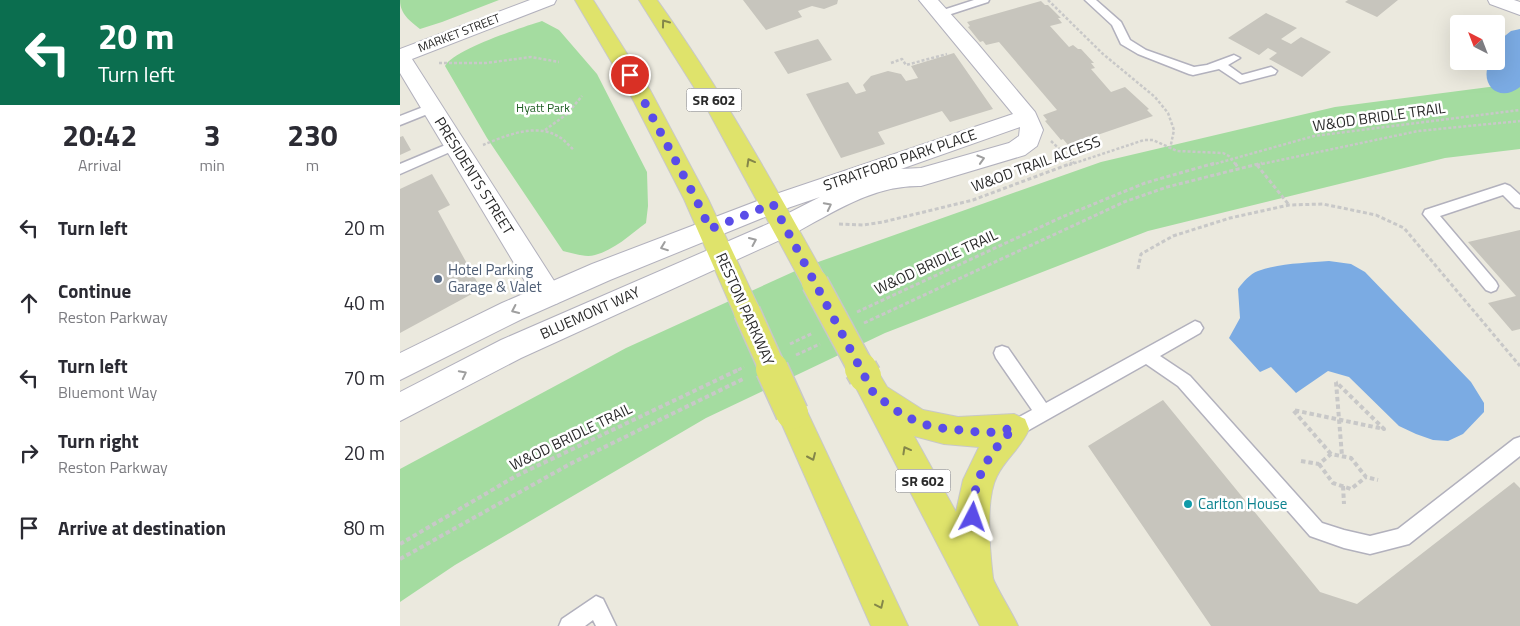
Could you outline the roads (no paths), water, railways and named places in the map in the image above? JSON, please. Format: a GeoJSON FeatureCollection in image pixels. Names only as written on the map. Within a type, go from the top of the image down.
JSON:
{"type":"FeatureCollection","features":[{"type":"Feature","properties":{"kind":"main road","name":"RESTON PARKWAY"},"geometry":{"type":"LineString","coordinates":[[584,0],[639,90],[696,199],[890,626]]}},
{"type":"Feature","properties":{"kind":"main road","name":"SR 602"},"geometry":{"type":"LineString","coordinates":[[648,0],[674,36],[720,110],[773,204],[784,228],[1000,626]]}},
{"type":"Feature","properties":{"kind":"main road"},"geometry":{"type":"LineString","coordinates":[[870,385],[904,416],[932,427],[987,433],[1014,428]]}},
{"type":"Feature","properties":{"kind":"main road"},"geometry":{"type":"LineString","coordinates":[[978,586],[972,500],[985,464],[995,447],[1014,428]]}},
{"type":"Feature","properties":{"kind":"street","name":"MARKET STREET"},"geometry":{"type":"LineString","coordinates":[[400,56],[547,0]]}},
{"type":"Feature","properties":{"kind":"street"},"geometry":{"type":"LineString","coordinates":[[1497,0],[1520,9]]}},
{"type":"Feature","properties":{"kind":"street","name":"STRATFORD PARK PLACE"},"geometry":{"type":"LineString","coordinates":[[773,204],[903,168],[921,177],[1017,149],[1030,140],[1032,130],[1027,117],[970,47],[934,7]]}},
{"type":"Feature","properties":{"kind":"street","name":"PRESIDENTS STREET"},"geometry":{"type":"LineString","coordinates":[[400,56],[548,295]]}},
{"type":"Feature","properties":{"kind":"street","name":"STRATFORD PARK PLACE"},"geometry":{"type":"LineString","coordinates":[[784,228],[855,192],[894,178],[903,168]]}},
{"type":"Feature","properties":{"kind":"street"},"geometry":{"type":"LineString","coordinates":[[400,366],[548,295],[773,204]]}},
{"type":"Feature","properties":{"kind":"street","name":"BLUEMONT WAY"},"geometry":{"type":"LineString","coordinates":[[400,407],[511,349],[784,228]]}},
{"type":"Feature","properties":{"kind":"lane"},"geometry":{"type":"LineString","coordinates":[[934,7],[984,0]]}},
{"type":"Feature","properties":{"kind":"lane"},"geometry":{"type":"LineString","coordinates":[[1090,0],[1117,24],[1122,38],[1129,46],[1194,70],[1210,68],[1234,58]]}},
{"type":"Feature","properties":{"kind":"lane"},"geometry":{"type":"LineString","coordinates":[[1220,64],[1240,79],[1271,71]]}},
{"type":"Feature","properties":{"kind":"lane"},"geometry":{"type":"LineString","coordinates":[[400,121],[431,108]]}},
{"type":"Feature","properties":{"kind":"lane"},"geometry":{"type":"LineString","coordinates":[[400,169],[455,145]]}},
{"type":"Feature","properties":{"kind":"lane"},"geometry":{"type":"LineString","coordinates":[[1491,286],[1430,214],[1506,189],[1520,203]]}},
{"type":"Feature","properties":{"kind":"lane"},"geometry":{"type":"LineString","coordinates":[[1014,428],[1195,328]]}},
{"type":"Feature","properties":{"kind":"lane"},"geometry":{"type":"LineString","coordinates":[[1002,353],[1043,412]]}},
{"type":"Feature","properties":{"kind":"lane"},"geometry":{"type":"LineString","coordinates":[[1146,356],[1184,381],[1316,530],[1344,540],[1370,545],[1402,537],[1520,446]]}},
{"type":"Feature","properties":{"kind":"lane"},"geometry":{"type":"LineString","coordinates":[[570,626],[596,606],[606,626]]}},
{"type":"Feature","properties":{"kind":"water"},"geometry":{"type":"Polygon","coordinates":[[[1520,29],[1520,87],[1512,92],[1498,92],[1489,84],[1487,70],[1505,70],[1505,36],[1511,31],[1520,29]]]}},
{"type":"Feature","properties":{"kind":"water"},"geometry":{"type":"Polygon","coordinates":[[[1329,261],[1351,264],[1365,272],[1471,382],[1484,403],[1484,412],[1463,434],[1448,441],[1433,440],[1416,434],[1399,426],[1349,377],[1328,371],[1296,393],[1271,367],[1260,372],[1229,338],[1240,318],[1238,289],[1249,276],[1255,272],[1275,266],[1329,261]]]}},
{"type":"Feature","properties":{"kind":"place","name":"Hotel Parking Garage & Valet"},"geometry":{"type":"Point","coordinates":[438,279]}},
{"type":"Feature","properties":{"kind":"place","name":"Carlton House"},"geometry":{"type":"Point","coordinates":[1188,504]}},
{"type":"Feature","properties":{"kind":"park label","name":"Hyatt Park"},"geometry":{"type":"Point","coordinates":[543,108]}}]}
